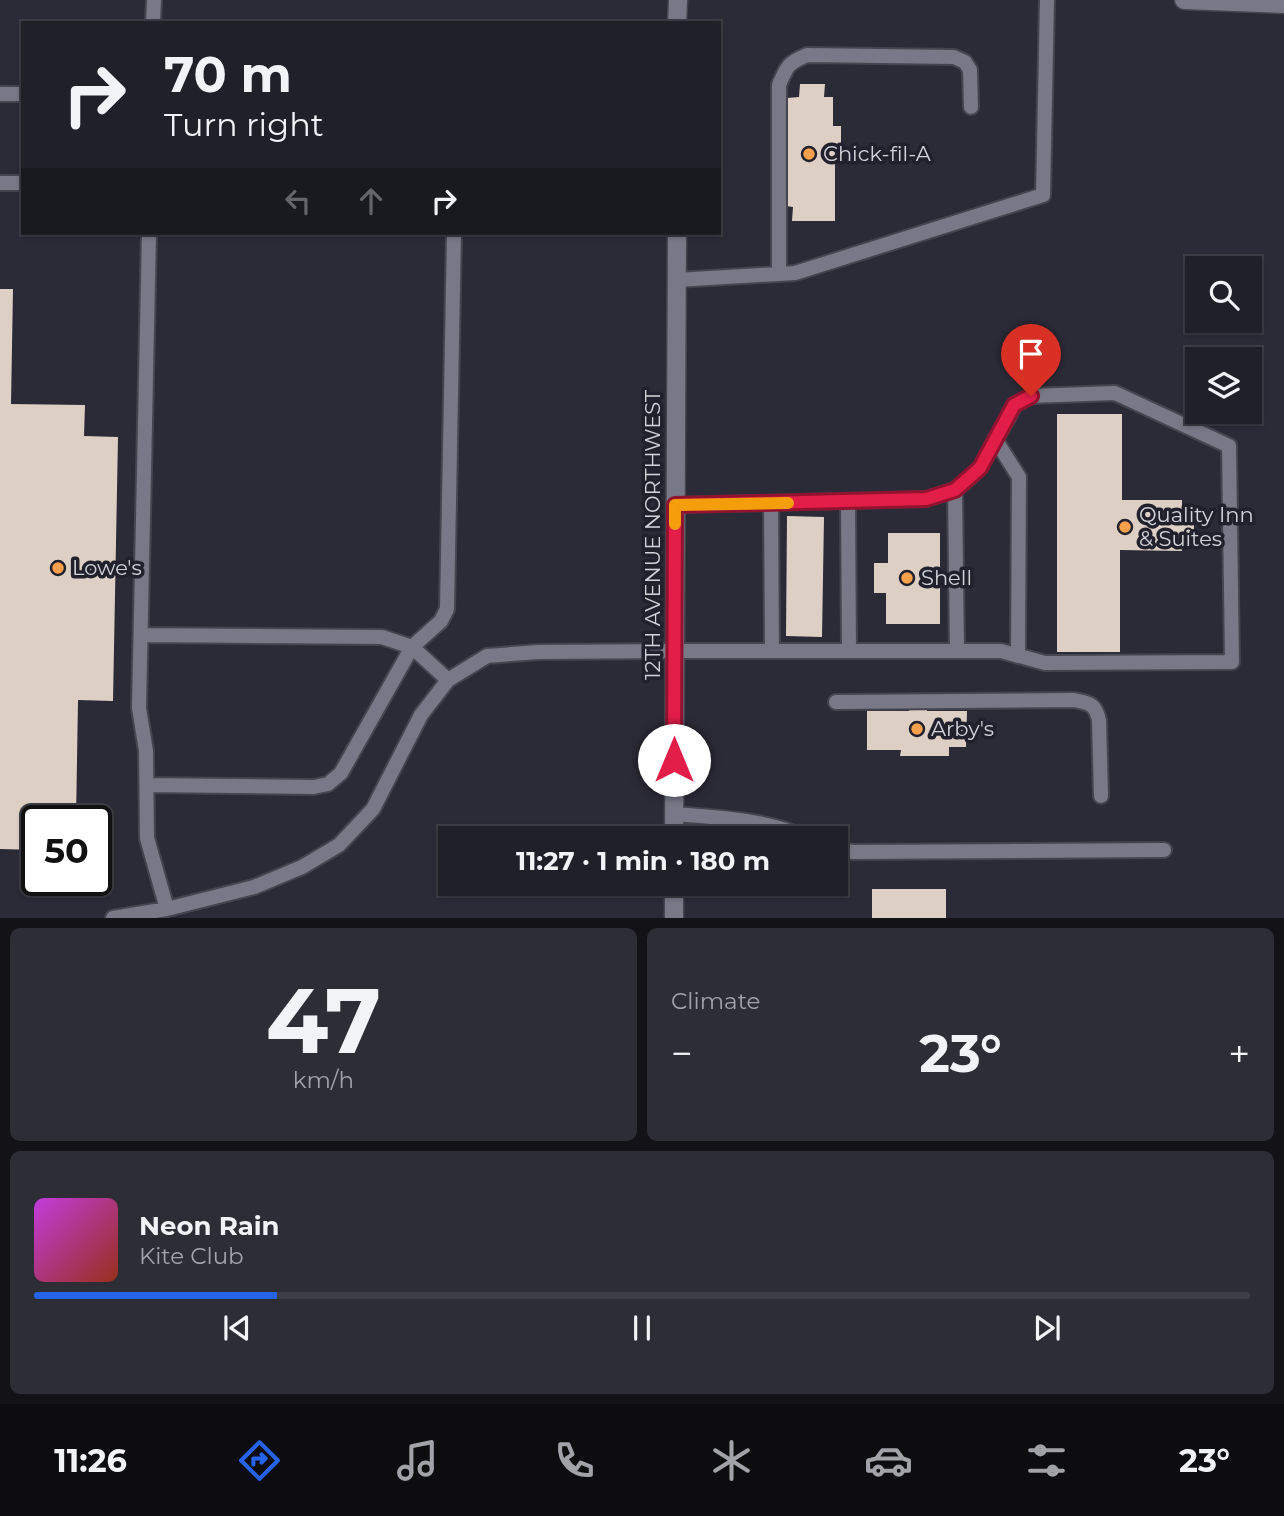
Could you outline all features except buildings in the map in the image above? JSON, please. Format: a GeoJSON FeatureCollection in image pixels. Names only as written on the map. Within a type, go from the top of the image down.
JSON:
{"type":"FeatureCollection","features":[{"type":"Feature","properties":{"kind":"main road"},"geometry":{"type":"LineString","coordinates":[[677,21],[678,0]]}},
{"type":"Feature","properties":{"kind":"main road"},"geometry":{"type":"LineString","coordinates":[[1184,0],[1284,4]]}},
{"type":"Feature","properties":{"kind":"main road","name":"12TH AVENUE NORTHWEST"},"geometry":{"type":"LineString","coordinates":[[674,826],[677,235]]}},
{"type":"Feature","properties":{"kind":"main road"},"geometry":{"type":"LineString","coordinates":[[674,896],[674,918]]}},
{"type":"Feature","properties":{"kind":"lane"},"geometry":{"type":"LineString","coordinates":[[153,21],[154,0]]}},
{"type":"Feature","properties":{"kind":"lane"},"geometry":{"type":"LineString","coordinates":[[676,280],[795,273],[1043,195],[1047,0]]}},
{"type":"Feature","properties":{"kind":"lane"},"geometry":{"type":"LineString","coordinates":[[779,274],[779,85],[787,65],[807,55],[954,57],[965,62],[970,70],[971,107]]}},
{"type":"Feature","properties":{"kind":"lane"},"geometry":{"type":"LineString","coordinates":[[0,94],[21,94]]}},
{"type":"Feature","properties":{"kind":"lane"},"geometry":{"type":"LineString","coordinates":[[0,183],[21,184]]}},
{"type":"Feature","properties":{"kind":"lane"},"geometry":{"type":"LineString","coordinates":[[149,235],[139,708],[146,751],[147,838],[167,909]]}},
{"type":"Feature","properties":{"kind":"lane"},"geometry":{"type":"LineString","coordinates":[[147,785],[314,787],[328,784],[341,773],[412,647],[441,621],[447,609],[454,235]]}},
{"type":"Feature","properties":{"kind":"lane"},"geometry":{"type":"LineString","coordinates":[[113,918],[167,909],[254,887],[302,867],[339,845],[373,809],[421,715],[448,680],[487,656],[538,652],[1000,651],[1045,663],[1231,663],[1229,446],[1115,393],[1031,396],[1014,405],[980,468],[955,490],[926,499],[675,505]]}},
{"type":"Feature","properties":{"kind":"lane"},"geometry":{"type":"LineString","coordinates":[[995,439],[1019,477],[1018,656]]}},
{"type":"Feature","properties":{"kind":"lane"},"geometry":{"type":"LineString","coordinates":[[955,490],[957,651]]}},
{"type":"Feature","properties":{"kind":"lane"},"geometry":{"type":"LineString","coordinates":[[848,502],[849,651]]}},
{"type":"Feature","properties":{"kind":"lane"},"geometry":{"type":"LineString","coordinates":[[771,503],[772,651]]}},
{"type":"Feature","properties":{"kind":"lane"},"geometry":{"type":"LineString","coordinates":[[141,635],[382,638],[412,647],[448,680]]}},
{"type":"Feature","properties":{"kind":"lane"},"geometry":{"type":"LineString","coordinates":[[836,702],[1088,702],[1096,709],[1099,720],[1101,796]]}},
{"type":"Feature","properties":{"kind":"lane"},"geometry":{"type":"LineString","coordinates":[[674,814],[753,821],[771,826]]}},
{"type":"Feature","properties":{"kind":"lane"},"geometry":{"type":"LineString","coordinates":[[848,851],[1164,850]]}},
{"type":"Feature","properties":{"kind":"slow traffic"},"geometry":{"type":"LineString","coordinates":[[675,524],[675,505],[788,503]]}},
{"type":"Feature","properties":{"kind":"place","name":"Chick-fil-A"},"geometry":{"type":"Point","coordinates":[809,154]}},
{"type":"Feature","properties":{"kind":"place","name":"Quality Inn & Suites"},"geometry":{"type":"Point","coordinates":[1125,527]}},
{"type":"Feature","properties":{"kind":"place","name":"Lowe's"},"geometry":{"type":"Point","coordinates":[58,568]}},
{"type":"Feature","properties":{"kind":"place","name":"Shell"},"geometry":{"type":"Point","coordinates":[907,578]}},
{"type":"Feature","properties":{"kind":"place","name":"Arby's"},"geometry":{"type":"Point","coordinates":[917,729]}},
{"type":"Feature","properties":{"kind":"route"},"geometry":{"type":"LineString","coordinates":[[674,760],[675,505],[926,499],[955,490],[980,468],[1014,405],[1031,396]]}}]}
